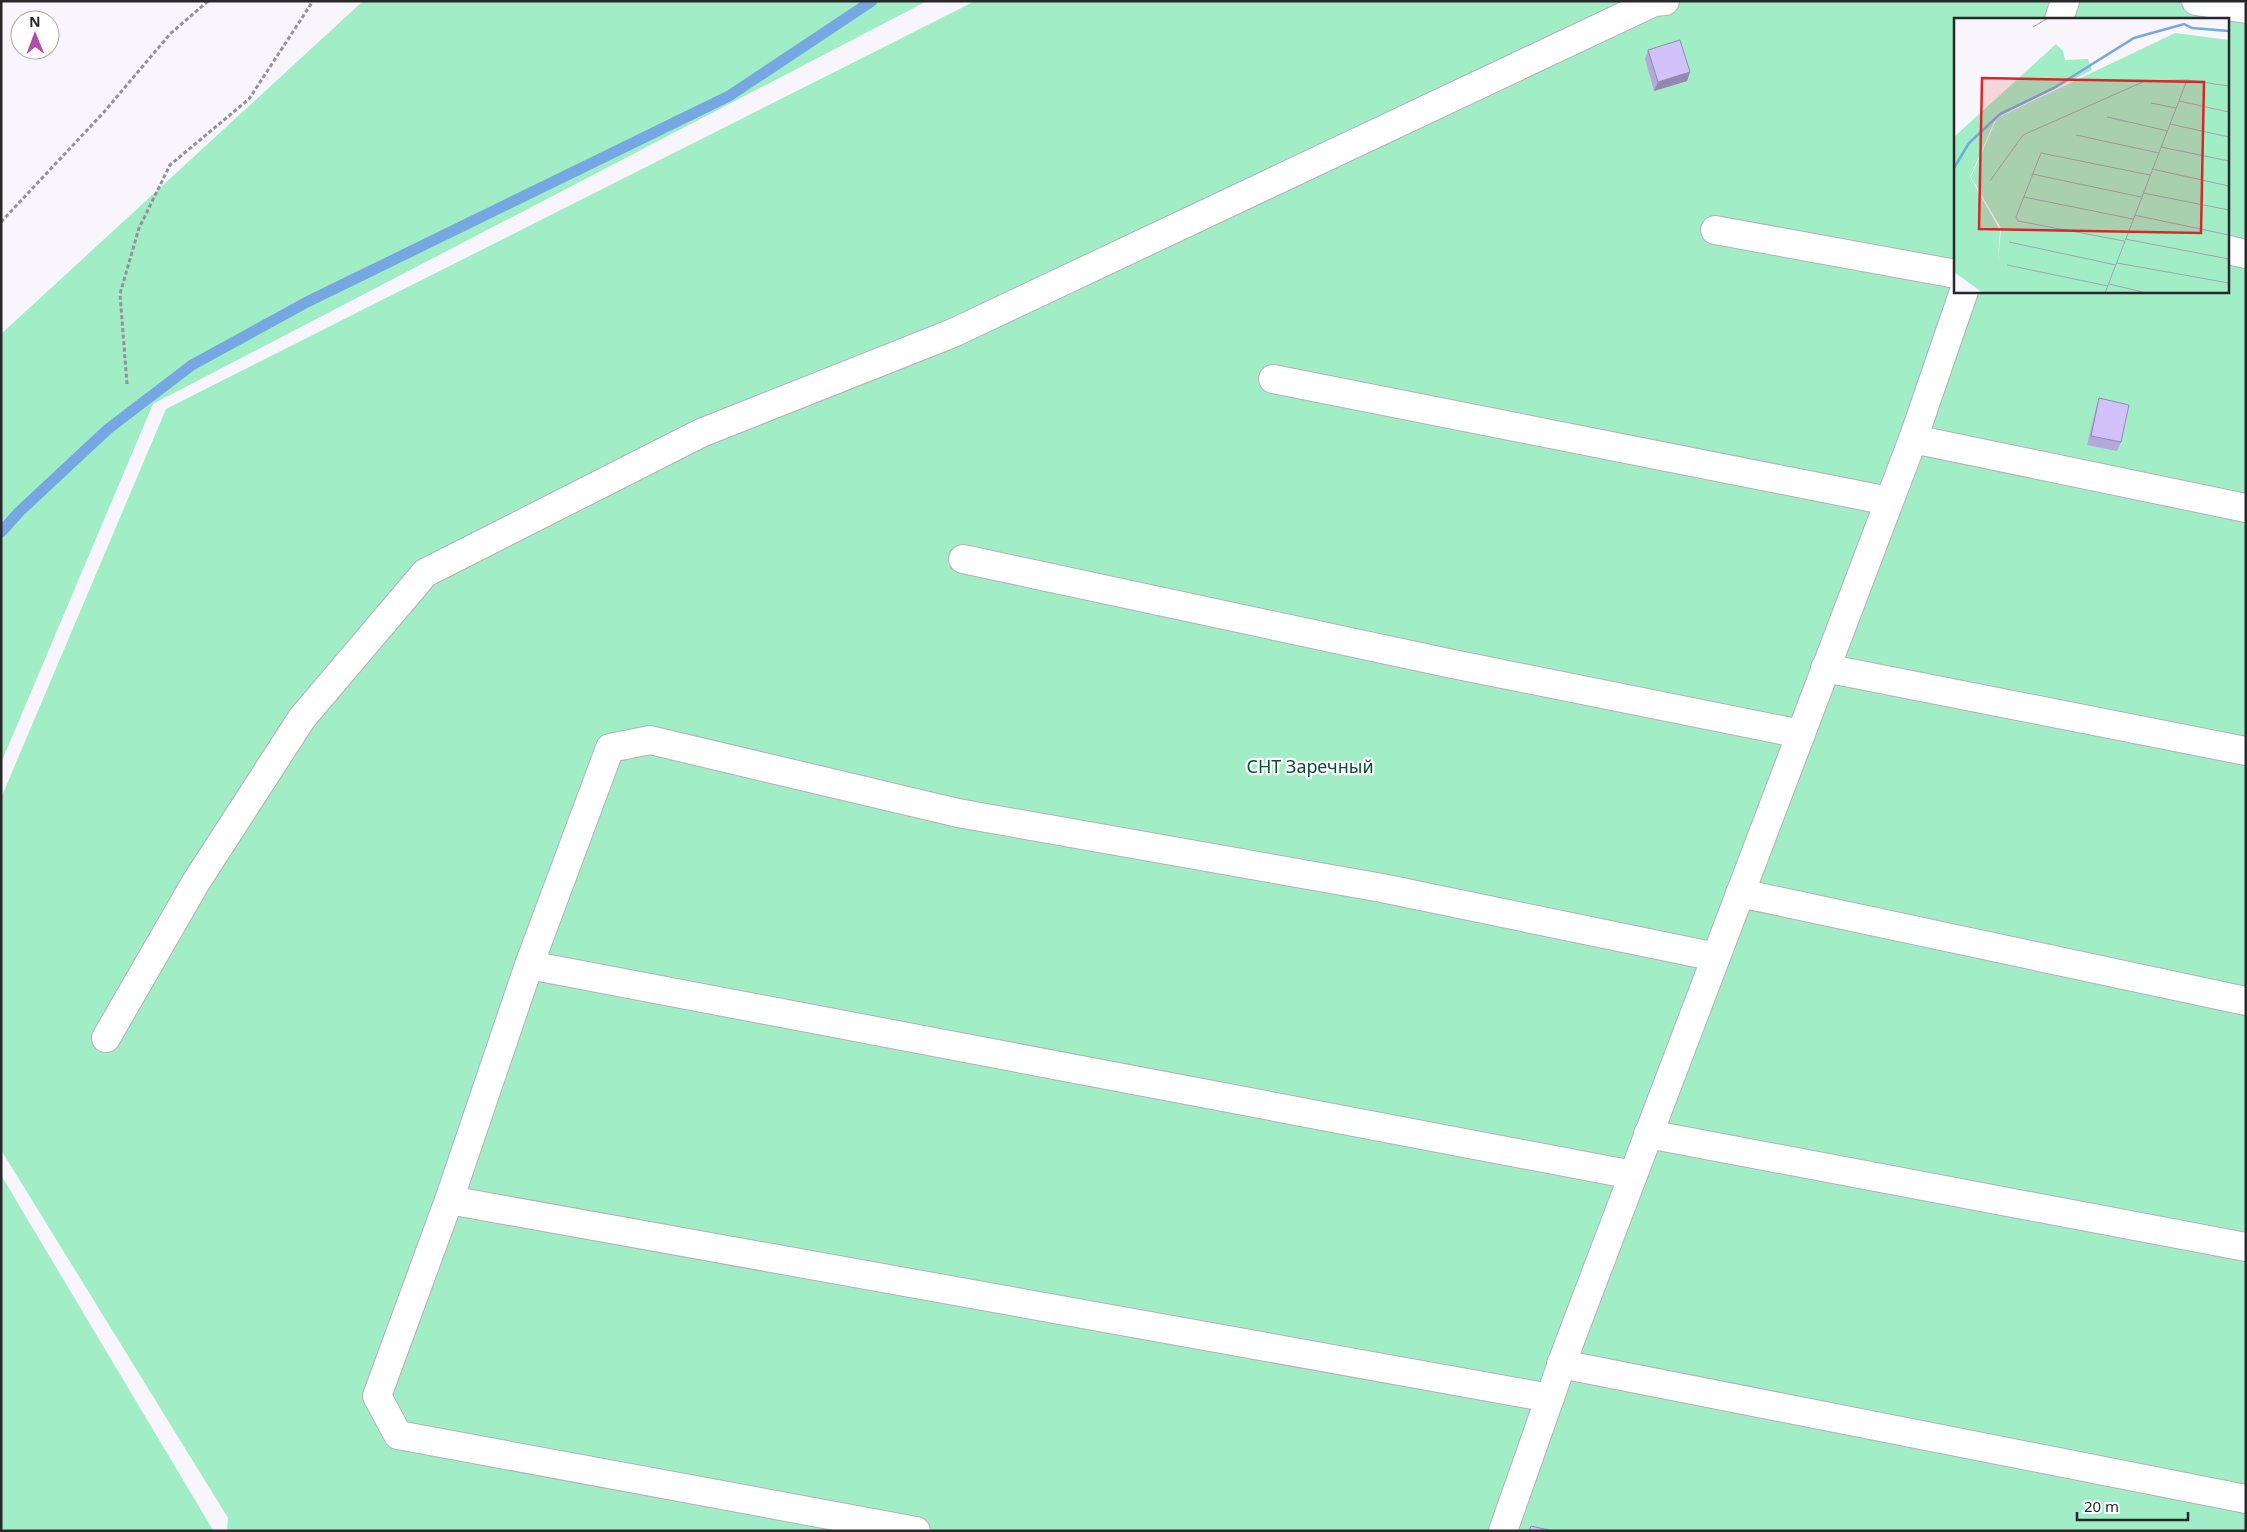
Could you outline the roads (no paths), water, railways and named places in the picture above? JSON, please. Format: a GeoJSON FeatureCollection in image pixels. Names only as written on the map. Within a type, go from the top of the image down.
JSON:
{"type":"FeatureCollection","features":[{"type":"Feature","properties":{"kind":"street"},"geometry":{"type":"LineString","coordinates":[[106,1038],[196,882],[302,718],[425,573],[701,433],[953,333],[1654,2],[1665,1]]}},
{"type":"Feature","properties":{"kind":"street"},"geometry":{"type":"LineString","coordinates":[[2059,18],[2065,1]]}},
{"type":"Feature","properties":{"kind":"street"},"geometry":{"type":"LineString","coordinates":[[2196,1],[2246,8]]}},
{"type":"Feature","properties":{"kind":"street"},"geometry":{"type":"LineString","coordinates":[[1715,230],[1954,274]]}},
{"type":"Feature","properties":{"kind":"street"},"geometry":{"type":"LineString","coordinates":[[2230,250],[2246,254]]}},
{"type":"Feature","properties":{"kind":"street"},"geometry":{"type":"LineString","coordinates":[[1504,1531],[1562,1364],[1913,439],[1964,292]]}},
{"type":"Feature","properties":{"kind":"street"},"geometry":{"type":"LineString","coordinates":[[1273,379],[1889,501]]}},
{"type":"Feature","properties":{"kind":"street"},"geometry":{"type":"LineString","coordinates":[[1913,439],[2246,508]]}},
{"type":"Feature","properties":{"kind":"street"},"geometry":{"type":"LineString","coordinates":[[963,559],[1439,661],[1801,734]]}},
{"type":"Feature","properties":{"kind":"street"},"geometry":{"type":"LineString","coordinates":[[1825,668],[2246,751]]}},
{"type":"Feature","properties":{"kind":"street"},"geometry":{"type":"LineString","coordinates":[[916,1531],[398,1435],[377,1396],[449,1200],[528,965],[610,748],[650,740],[958,813],[1382,888],[1716,957]]}},
{"type":"Feature","properties":{"kind":"street"},"geometry":{"type":"LineString","coordinates":[[1740,894],[2246,1001]]}},
{"type":"Feature","properties":{"kind":"street"},"geometry":{"type":"LineString","coordinates":[[528,965],[1633,1175]]}},
{"type":"Feature","properties":{"kind":"street"},"geometry":{"type":"LineString","coordinates":[[1648,1134],[2246,1247]]}},
{"type":"Feature","properties":{"kind":"street"},"geometry":{"type":"LineString","coordinates":[[449,1200],[1550,1398]]}},
{"type":"Feature","properties":{"kind":"street"},"geometry":{"type":"LineString","coordinates":[[1562,1364],[2246,1499]]}},
{"type":"Feature","properties":{"kind":"waterway"},"geometry":{"type":"LineString","coordinates":[[1,532],[19,512],[108,429],[192,365],[307,302],[729,96],[872,1]]}},
{"type":"Feature","properties":{"kind":"park label","name":"СНТ Заречный"},"geometry":{"type":"Point","coordinates":[1310,767]}}]}
